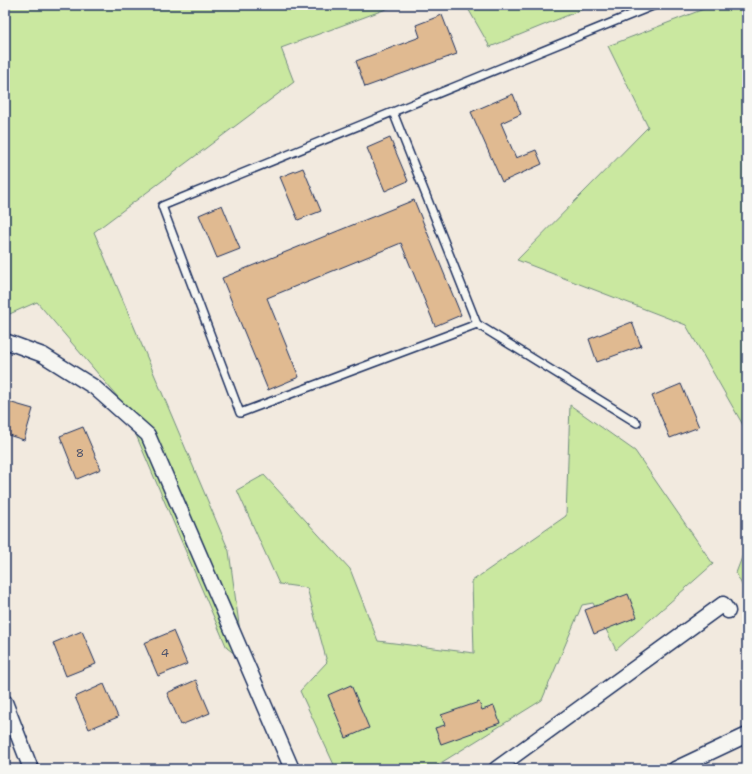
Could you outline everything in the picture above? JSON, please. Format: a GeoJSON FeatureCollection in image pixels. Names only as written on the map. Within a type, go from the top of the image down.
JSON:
{"type":"FeatureCollection","features":[{"type":"Feature","properties":{"kind":"street"},"geometry":{"type":"LineString","coordinates":[[5,341],[43,355],[94,387],[148,435],[292,769]]}},
{"type":"Feature","properties":{"kind":"street"},"geometry":{"type":"LineString","coordinates":[[496,769],[723,604],[728,611]]}},
{"type":"Feature","properties":{"kind":"street"},"geometry":{"type":"LineString","coordinates":[[5,702],[32,769]]}},
{"type":"Feature","properties":{"kind":"street"},"geometry":{"type":"LineString","coordinates":[[675,769],[747,735]]}},
{"type":"Feature","properties":{"kind":"lane"},"geometry":{"type":"LineString","coordinates":[[477,324],[240,413],[162,206],[655,5]]}},
{"type":"Feature","properties":{"kind":"lane"},"geometry":{"type":"LineString","coordinates":[[393,112],[477,324],[637,423]]}},
{"type":"Feature","properties":{"kind":"green space"},"geometry":{"type":"Polygon","coordinates":[[[5,5],[397,5],[281,48],[294,82],[94,232],[229,551],[244,661],[227,648],[122,402],[37,302],[5,316],[5,5]]]}},
{"type":"Feature","properties":{"kind":"green space"},"geometry":{"type":"Polygon","coordinates":[[[466,5],[593,5],[490,47],[466,5]]]}},
{"type":"Feature","properties":{"kind":"green space"},"geometry":{"type":"Polygon","coordinates":[[[714,5],[747,5],[747,432],[686,325],[517,260],[648,127],[608,46],[714,5]]]}},
{"type":"Feature","properties":{"kind":"green space"},"geometry":{"type":"Polygon","coordinates":[[[570,405],[635,451],[713,564],[616,650],[593,603],[582,605],[542,700],[431,769],[336,769],[300,691],[327,662],[307,588],[279,584],[237,490],[264,475],[350,569],[378,641],[474,653],[472,581],[566,516],[570,405]]]}},
{"type":"Feature","properties":{"kind":"green space"},"geometry":{"type":"Polygon","coordinates":[[[747,544],[747,595],[736,573],[747,544]]]}},
{"type":"Feature","properties":{"kind":"building"},"geometry":{"type":"Polygon","coordinates":[[[442,15],[457,54],[365,87],[356,61],[420,37],[416,25],[442,15]]]}},
{"type":"Feature","properties":{"kind":"building"},"geometry":{"type":"Polygon","coordinates":[[[513,94],[521,114],[501,123],[516,158],[536,150],[542,164],[502,182],[471,112],[513,94]]]}},
{"type":"Feature","properties":{"kind":"building"},"geometry":{"type":"Polygon","coordinates":[[[390,138],[408,181],[385,191],[367,148],[390,138]]]}},
{"type":"Feature","properties":{"kind":"building"},"geometry":{"type":"Polygon","coordinates":[[[303,168],[321,211],[298,220],[280,177],[303,168]]]}},
{"type":"Feature","properties":{"kind":"building"},"geometry":{"type":"Polygon","coordinates":[[[414,200],[461,315],[435,326],[401,243],[267,298],[299,377],[268,390],[222,278],[414,200]]]}},
{"type":"Feature","properties":{"kind":"building"},"geometry":{"type":"Polygon","coordinates":[[[222,205],[240,249],[217,258],[199,215],[222,205]]]}},
{"type":"Feature","properties":{"kind":"building"},"geometry":{"type":"Polygon","coordinates":[[[632,322],[641,346],[597,362],[589,339],[632,322]]]}},
{"type":"Feature","properties":{"kind":"building"},"geometry":{"type":"Polygon","coordinates":[[[681,384],[699,427],[670,438],[652,396],[681,384]]]}},
{"type":"Feature","properties":{"kind":"building"},"geometry":{"type":"Polygon","coordinates":[[[5,401],[33,409],[24,440],[5,434],[5,401]]]}},
{"type":"Feature","properties":{"kind":"building"},"geometry":{"type":"Polygon","coordinates":[[[83,427],[101,469],[77,479],[60,436],[83,427]]]}},
{"type":"Feature","properties":{"kind":"building"},"geometry":{"type":"Polygon","coordinates":[[[628,594],[637,617],[594,634],[585,610],[628,594]]]}},
{"type":"Feature","properties":{"kind":"building"},"geometry":{"type":"Polygon","coordinates":[[[82,631],[96,664],[66,676],[53,643],[82,631]]]}},
{"type":"Feature","properties":{"kind":"building"},"geometry":{"type":"Polygon","coordinates":[[[173,631],[187,664],[158,676],[144,643],[173,631]]]}},
{"type":"Feature","properties":{"kind":"building"},"geometry":{"type":"Polygon","coordinates":[[[196,680],[210,713],[181,725],[167,693],[196,680]]]}},
{"type":"Feature","properties":{"kind":"building"},"geometry":{"type":"Polygon","coordinates":[[[104,684],[118,717],[89,729],[75,697],[104,684]]]}},
{"type":"Feature","properties":{"kind":"building"},"geometry":{"type":"Polygon","coordinates":[[[351,685],[369,728],[346,738],[328,695],[351,685]]]}},
{"type":"Feature","properties":{"kind":"building"},"geometry":{"type":"Polygon","coordinates":[[[479,702],[482,710],[494,706],[500,723],[441,744],[435,728],[445,725],[441,715],[479,702]]]}}]}
